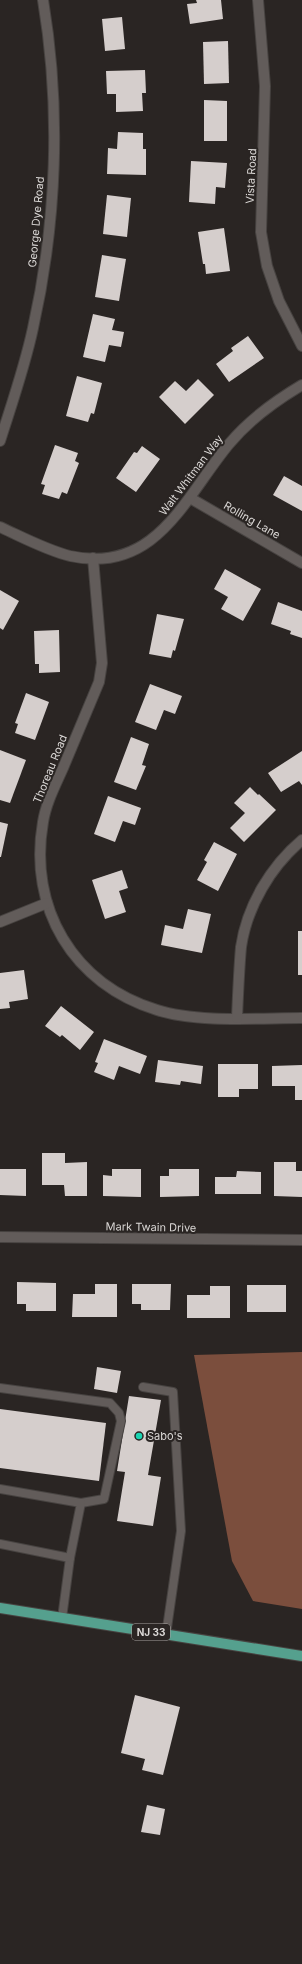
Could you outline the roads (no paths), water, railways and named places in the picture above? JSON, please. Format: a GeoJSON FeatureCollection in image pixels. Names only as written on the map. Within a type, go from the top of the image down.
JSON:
{"type":"FeatureCollection","features":[{"type":"Feature","properties":{"kind":"main road","name":"NJ 33"},"geometry":{"type":"LineString","coordinates":[[0,1608],[302,1656]]}},
{"type":"Feature","properties":{"kind":"street","name":"George Dye Road"},"geometry":{"type":"LineString","coordinates":[[0,441],[18,387],[33,328],[44,267],[51,205],[54,144],[52,82],[43,0]]}},
{"type":"Feature","properties":{"kind":"street","name":"Vista Road"},"geometry":{"type":"LineString","coordinates":[[258,0],[265,86],[261,232],[267,266],[279,301],[302,346]]}},
{"type":"Feature","properties":{"kind":"street","name":"Walt Whitman Way"},"geometry":{"type":"LineString","coordinates":[[0,527],[70,556],[93,558],[113,556],[133,550],[151,540],[168,526],[229,443],[249,424],[285,395],[302,386]]}},
{"type":"Feature","properties":{"kind":"street","name":"Rolling Lane"},"geometry":{"type":"LineString","coordinates":[[190,498],[302,562]]}},
{"type":"Feature","properties":{"kind":"street","name":"Thoreau Road"},"geometry":{"type":"LineString","coordinates":[[93,558],[102,663],[99,682],[46,807],[39,853],[41,879],[53,921],[71,951],[83,966],[103,984],[129,1000],[158,1011],[188,1016],[302,1018]]}},
{"type":"Feature","properties":{"kind":"street"},"geometry":{"type":"LineString","coordinates":[[237,1018],[242,947],[245,930],[255,900],[270,874],[290,850],[302,840]]}},
{"type":"Feature","properties":{"kind":"street"},"geometry":{"type":"LineString","coordinates":[[0,922],[47,903]]}},
{"type":"Feature","properties":{"kind":"street","name":"Mark Twain Drive"},"geometry":{"type":"LineString","coordinates":[[0,1237],[302,1240]]}},
{"type":"Feature","properties":{"kind":"lane"},"geometry":{"type":"LineString","coordinates":[[143,1386],[173,1392],[181,1531],[166,1635]]}},
{"type":"Feature","properties":{"kind":"lane"},"geometry":{"type":"LineString","coordinates":[[0,1388],[110,1403],[116,1407],[121,1421],[104,1499],[81,1503],[0,1489]]}},
{"type":"Feature","properties":{"kind":"lane"},"geometry":{"type":"LineString","coordinates":[[62,1618],[70,1558],[81,1503]]}},
{"type":"Feature","properties":{"kind":"lane"},"geometry":{"type":"LineString","coordinates":[[0,1544],[70,1558]]}},
{"type":"Feature","properties":{"kind":"place","name":"Sabo's"},"geometry":{"type":"Point","coordinates":[139,1436]}}]}
